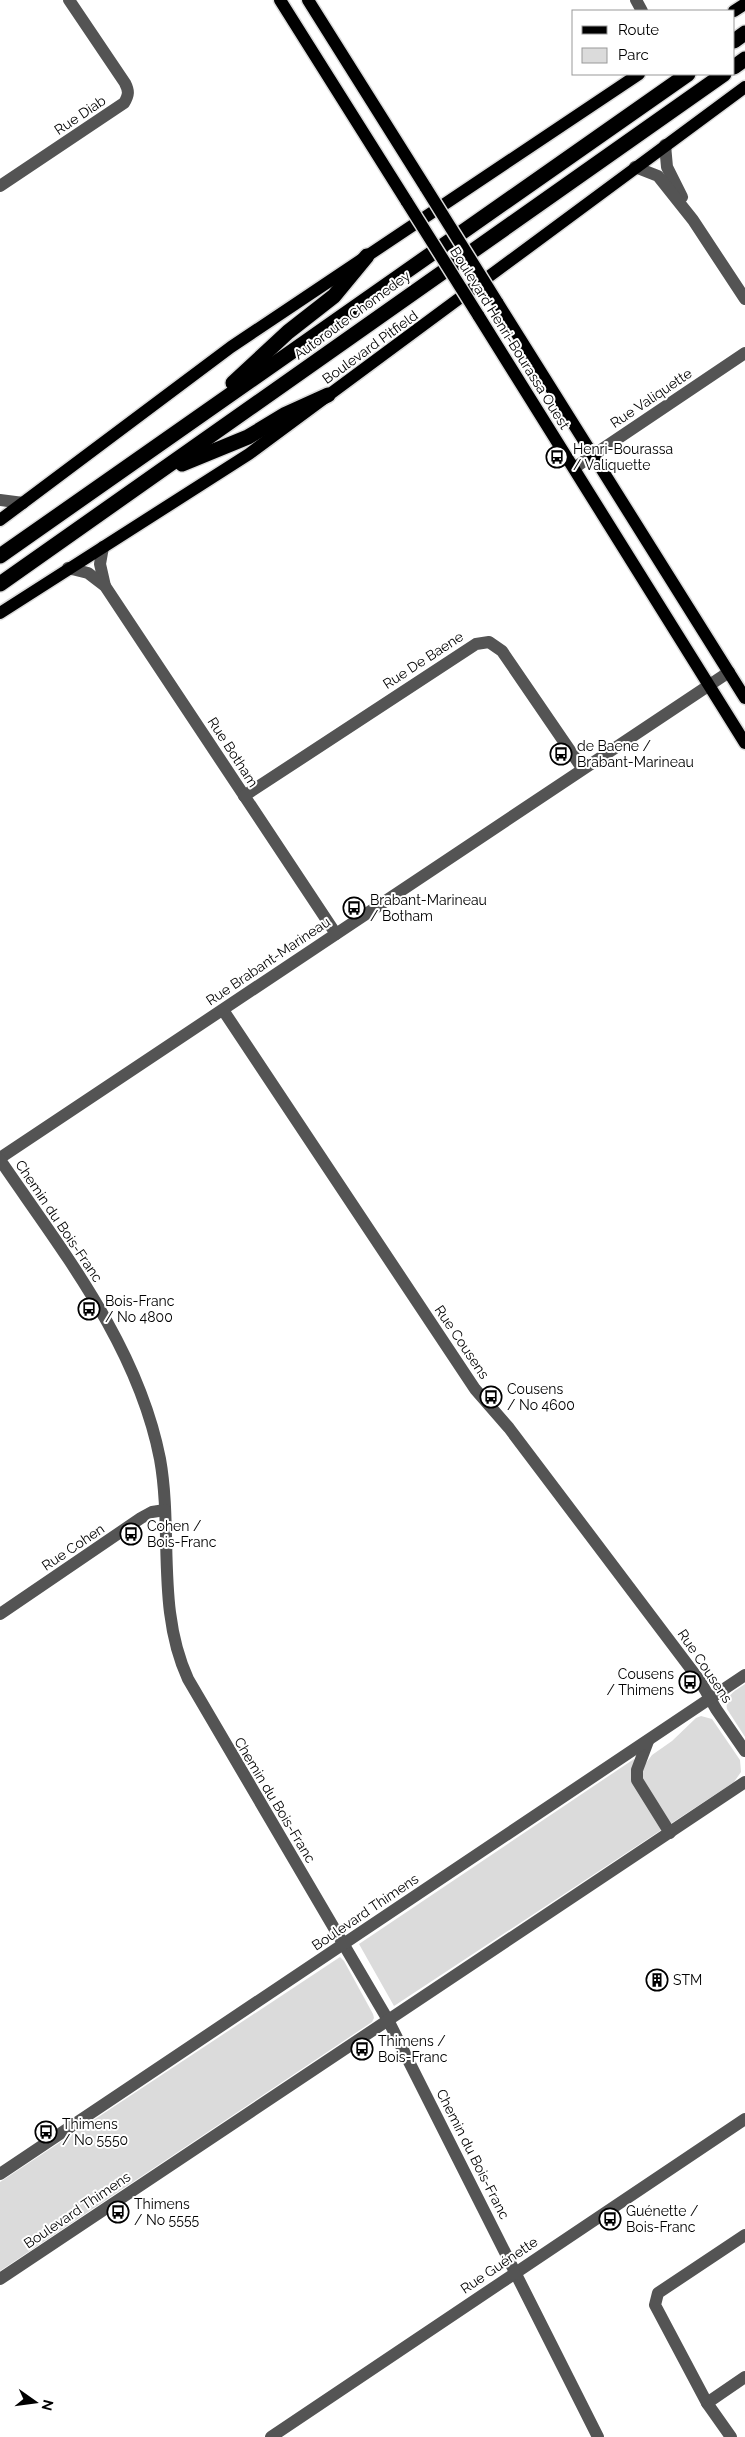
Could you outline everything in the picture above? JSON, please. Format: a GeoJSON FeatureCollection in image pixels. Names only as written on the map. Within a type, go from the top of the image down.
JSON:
{"type":"FeatureCollection","features":[{"type":"Feature","properties":{"kind":"highway","name":"Autoroute Chomedey"},"geometry":{"type":"LineString","coordinates":[[0,556],[687,75]]}},
{"type":"Feature","properties":{"kind":"highway","name":"Autoroute Chomedey"},"geometry":{"type":"LineString","coordinates":[[0,584],[723,75]]}},
{"type":"Feature","properties":{"kind":"highway"},"geometry":{"type":"LineString","coordinates":[[190,423],[288,332],[334,296],[367,256]]}},
{"type":"Feature","properties":{"kind":"highway"},"geometry":{"type":"LineString","coordinates":[[158,474],[248,437],[286,414],[328,395]]}},
{"type":"Feature","properties":{"kind":"main road","name":"Boulevard Henri-Bourassa Ouest"},"geometry":{"type":"LineString","coordinates":[[280,0],[710,685],[745,744]]}},
{"type":"Feature","properties":{"kind":"main road","name":"Boulevard Henri-Bourassa Ouest"},"geometry":{"type":"LineString","coordinates":[[308,0],[745,698]]}},
{"type":"Feature","properties":{"kind":"main road"},"geometry":{"type":"LineString","coordinates":[[0,520],[230,347],[638,75]]}},
{"type":"Feature","properties":{"kind":"main road","name":"Boulevard Pitfield"},"geometry":{"type":"LineString","coordinates":[[0,613],[249,454],[745,87]]}},
{"type":"Feature","properties":{"kind":"street","name":"Rue Diab"},"geometry":{"type":"LineString","coordinates":[[0,186],[124,103],[128,97],[125,83],[68,0]]}},
{"type":"Feature","properties":{"kind":"street"},"geometry":{"type":"LineString","coordinates":[[665,145],[666,167],[693,220]]}},
{"type":"Feature","properties":{"kind":"street"},"geometry":{"type":"LineString","coordinates":[[635,167],[656,174],[693,220],[745,299]]}},
{"type":"Feature","properties":{"kind":"street","name":"Rue Valiquette"},"geometry":{"type":"LineString","coordinates":[[574,468],[745,353]]}},
{"type":"Feature","properties":{"kind":"street"},"geometry":{"type":"LineString","coordinates":[[0,500],[23,503]]}},
{"type":"Feature","properties":{"kind":"street","name":"Rue Botham"},"geometry":{"type":"LineString","coordinates":[[103,547],[100,564],[105,586]]}},
{"type":"Feature","properties":{"kind":"street","name":"Rue Botham"},"geometry":{"type":"LineString","coordinates":[[68,568],[88,573],[105,586],[336,934]]}},
{"type":"Feature","properties":{"kind":"street","name":"Rue De Baene"},"geometry":{"type":"LineString","coordinates":[[244,796],[471,646],[489,642],[502,651],[582,768]]}},
{"type":"Feature","properties":{"kind":"street","name":"Rue Brabant-Marineau"},"geometry":{"type":"LineString","coordinates":[[0,1159],[582,768],[729,672]]}},
{"type":"Feature","properties":{"kind":"street","name":"Rue Cousens"},"geometry":{"type":"LineString","coordinates":[[223,1010],[476,1389],[510,1428],[700,1681],[745,1751]]}},
{"type":"Feature","properties":{"kind":"street","name":"Chemin du Bois-Franc"},"geometry":{"type":"LineString","coordinates":[[0,1159],[88,1291],[126,1359],[140,1392],[154,1435],[162,1472],[170,1618],[182,1665],[201,1704],[388,2020],[470,2179],[514,2273],[598,2437]]}},
{"type":"Feature","properties":{"kind":"street","name":"Rue Cohen"},"geometry":{"type":"LineString","coordinates":[[0,1614],[141,1518],[152,1512],[165,1510]]}},
{"type":"Feature","properties":{"kind":"street","name":"Boulevard Thimens"},"geometry":{"type":"LineString","coordinates":[[0,2174],[745,1675]]}},
{"type":"Feature","properties":{"kind":"street"},"geometry":{"type":"LineString","coordinates":[[648,1741],[637,1770],[637,1780],[670,1833]]}},
{"type":"Feature","properties":{"kind":"street","name":"Boulevard Thimens"},"geometry":{"type":"LineString","coordinates":[[0,2279],[745,1782]]}},
{"type":"Feature","properties":{"kind":"street","name":"Rue Guénette"},"geometry":{"type":"LineString","coordinates":[[271,2437],[745,2119]]}},
{"type":"Feature","properties":{"kind":"street"},"geometry":{"type":"LineString","coordinates":[[731,2437],[707,2403],[656,2305],[658,2293],[745,2235]]}},
{"type":"Feature","properties":{"kind":"street"},"geometry":{"type":"LineString","coordinates":[[707,2403],[745,2377]]}},
{"type":"Feature","properties":{"kind":"green space"},"geometry":{"type":"Polygon","coordinates":[[[745,1684],[745,1737],[727,1709],[727,1704],[729,1697],[734,1691],[745,1684]]]}},
{"type":"Feature","properties":{"kind":"green space"},"geometry":{"type":"Polygon","coordinates":[[[701,1716],[712,1719],[740,1760],[741,1772],[734,1782],[394,2006],[359,1944],[634,1759],[643,1767],[652,1755],[672,1741],[696,1718],[701,1716]]]}},
{"type":"Feature","properties":{"kind":"green space"},"geometry":{"type":"Polygon","coordinates":[[[340,1957],[373,2014],[372,2022],[0,2271],[0,2182],[340,1957]]]}},
{"type":"Feature","properties":{"kind":"place","name":"Henri-Bourassa / Valiquette"},"geometry":{"type":"Point","coordinates":[557,457]}},
{"type":"Feature","properties":{"kind":"place","name":"de Baene / Brabant-Marineau"},"geometry":{"type":"Point","coordinates":[561,754]}},
{"type":"Feature","properties":{"kind":"place","name":"Brabant-Marineau / Botham"},"geometry":{"type":"Point","coordinates":[354,908]}},
{"type":"Feature","properties":{"kind":"place","name":"Bois-Franc / No 4800"},"geometry":{"type":"Point","coordinates":[89,1309]}},
{"type":"Feature","properties":{"kind":"place","name":"Cousens / No 4600"},"geometry":{"type":"Point","coordinates":[491,1397]}},
{"type":"Feature","properties":{"kind":"place","name":"Cohen / Bois-Franc"},"geometry":{"type":"Point","coordinates":[131,1534]}},
{"type":"Feature","properties":{"kind":"place","name":"Cousens / Thimens"},"geometry":{"type":"Point","coordinates":[690,1682]}},
{"type":"Feature","properties":{"kind":"place","name":"STM"},"geometry":{"type":"Point","coordinates":[657,1980]}},
{"type":"Feature","properties":{"kind":"place","name":"Thimens / Bois-Franc"},"geometry":{"type":"Point","coordinates":[362,2049]}},
{"type":"Feature","properties":{"kind":"place","name":"Thimens / No 5550"},"geometry":{"type":"Point","coordinates":[46,2132]}},
{"type":"Feature","properties":{"kind":"place","name":"Thimens / No 5555"},"geometry":{"type":"Point","coordinates":[118,2212]}},
{"type":"Feature","properties":{"kind":"place","name":"Guénette / Bois-Franc"},"geometry":{"type":"Point","coordinates":[610,2219]}}]}
